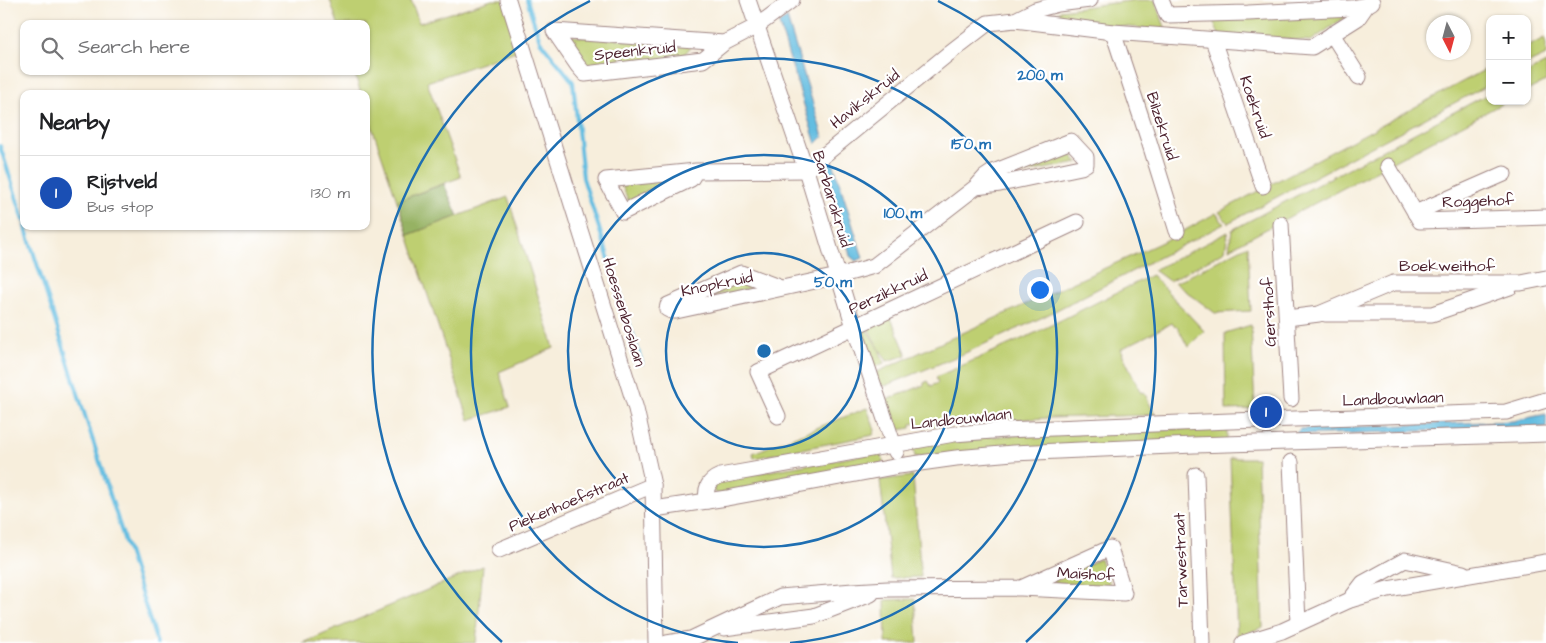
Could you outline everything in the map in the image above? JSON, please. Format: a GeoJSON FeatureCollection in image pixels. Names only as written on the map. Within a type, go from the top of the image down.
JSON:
{"type":"FeatureCollection","features":[{"type":"Feature","properties":{"kind":"street","name":"Hoessenboslaan"},"geometry":{"type":"LineString","coordinates":[[508,0],[636,409],[654,485],[656,643]]}},
{"type":"Feature","properties":{"kind":"street","name":"Barbarakruid"},"geometry":{"type":"LineString","coordinates":[[748,0],[806,170],[854,327],[894,444],[899,466]]}},
{"type":"Feature","properties":{"kind":"street","name":"Speenkruid"},"geometry":{"type":"LineString","coordinates":[[724,42],[554,32],[585,74],[703,60],[724,42],[757,26],[792,0]]}},
{"type":"Feature","properties":{"kind":"street","name":"Havikskruid"},"geometry":{"type":"LineString","coordinates":[[1014,20],[1035,10],[1050,6],[1090,0]]}},
{"type":"Feature","properties":{"kind":"street","name":"Havikskruid"},"geometry":{"type":"LineString","coordinates":[[1161,0],[1167,15],[1352,8],[1371,2]]}},
{"type":"Feature","properties":{"kind":"street","name":"Havikskruid"},"geometry":{"type":"LineString","coordinates":[[806,170],[988,23],[1014,20],[1113,32],[1312,47],[1358,18],[1371,2]]}},
{"type":"Feature","properties":{"kind":"street"},"geometry":{"type":"LineString","coordinates":[[1185,14],[1194,38]]}},
{"type":"Feature","properties":{"kind":"street","name":"Bilzekruid"},"geometry":{"type":"LineString","coordinates":[[1113,32],[1177,231]]}},
{"type":"Feature","properties":{"kind":"street"},"geometry":{"type":"LineString","coordinates":[[1332,34],[1359,77]]}},
{"type":"Feature","properties":{"kind":"street","name":"Koekruid"},"geometry":{"type":"LineString","coordinates":[[1213,40],[1263,186]]}},
{"type":"Feature","properties":{"kind":"street","name":"Knopkruid"},"geometry":{"type":"LineString","coordinates":[[781,288],[741,273],[668,305],[667,309],[676,312],[838,276],[874,266],[976,187],[985,176],[1071,141],[1086,157],[1086,164],[1081,167],[1000,184],[976,187]]}},
{"type":"Feature","properties":{"kind":"street"},"geometry":{"type":"LineString","coordinates":[[1388,166],[1415,213]]}},
{"type":"Feature","properties":{"kind":"street"},"geometry":{"type":"LineString","coordinates":[[696,171],[690,179],[623,212],[606,180],[696,171],[806,170]]}},
{"type":"Feature","properties":{"kind":"street","name":"Roggehof"},"geometry":{"type":"LineString","coordinates":[[1504,174],[1415,213],[1420,220],[1546,217]]}},
{"type":"Feature","properties":{"kind":"street","name":"Perzikkruid"},"geometry":{"type":"LineString","coordinates":[[778,416],[758,372],[1077,222]]}},
{"type":"Feature","properties":{"kind":"street","name":"Gersthof"},"geometry":{"type":"LineString","coordinates":[[1281,224],[1291,399]]}},
{"type":"Feature","properties":{"kind":"street","name":"Boekweithof"},"geometry":{"type":"LineString","coordinates":[[1287,318],[1319,314],[1432,314],[1521,283],[1546,278]]}},
{"type":"Feature","properties":{"kind":"street","name":"Boekweithof"},"geometry":{"type":"LineString","coordinates":[[1319,314],[1392,282],[1521,283]]}},
{"type":"Feature","properties":{"kind":"street","name":"Landbouwlaan"},"geometry":{"type":"LineString","coordinates":[[707,501],[707,486],[713,479],[720,476],[954,434],[1005,430],[1506,412],[1546,400]]}},
{"type":"Feature","properties":{"kind":"street"},"geometry":{"type":"LineString","coordinates":[[1239,444],[1240,421]]}},
{"type":"Feature","properties":{"kind":"street"},"geometry":{"type":"LineString","coordinates":[[654,509],[899,466],[1013,453],[1194,445],[1546,434]]}},
{"type":"Feature","properties":{"kind":"street"},"geometry":{"type":"LineString","coordinates":[[1291,462],[1298,623]]}},
{"type":"Feature","properties":{"kind":"street","name":"Tarwestraat"},"geometry":{"type":"LineString","coordinates":[[1196,475],[1202,643]]}},
{"type":"Feature","properties":{"kind":"street","name":"Piekenhoefstraat"},"geometry":{"type":"LineString","coordinates":[[498,550],[654,485]]}},
{"type":"Feature","properties":{"kind":"street","name":"Maïshof"},"geometry":{"type":"LineString","coordinates":[[667,643],[691,639],[780,597],[882,590],[1021,588],[1124,593],[1110,548],[1021,588]]}},
{"type":"Feature","properties":{"kind":"street"},"geometry":{"type":"LineString","coordinates":[[1350,600],[1364,583],[1405,560],[1469,575]]}},
{"type":"Feature","properties":{"kind":"street"},"geometry":{"type":"LineString","coordinates":[[1243,643],[1282,632],[1350,600],[1388,589],[1546,562]]}},
{"type":"Feature","properties":{"kind":"street","name":"Maïshof"},"geometry":{"type":"LineString","coordinates":[[710,630],[814,616],[882,590]]}},
{"type":"Feature","properties":{"kind":"green space"},"geometry":{"type":"Polygon","coordinates":[[[330,0],[411,0],[419,23],[492,0],[504,0],[519,50],[427,82],[461,177],[397,201],[370,121],[370,90],[360,90],[355,75],[370,75],[370,20],[337,20],[330,0]]]}},
{"type":"Feature","properties":{"kind":"green space"},"geometry":{"type":"Polygon","coordinates":[[[1136,0],[1155,0],[1166,30],[1053,21],[1060,10],[1136,0]]]}},
{"type":"Feature","properties":{"kind":"green space"},"geometry":{"type":"Polygon","coordinates":[[[1348,15],[1311,41],[1219,35],[1212,18],[1348,15]]]}},
{"type":"Feature","properties":{"kind":"green space"},"geometry":{"type":"Polygon","coordinates":[[[567,36],[693,44],[680,60],[587,67],[566,41],[567,36]]]}},
{"type":"Feature","properties":{"kind":"green space"},"geometry":{"type":"Polygon","coordinates":[[[1544,38],[1546,55],[1531,62],[1531,45],[1544,38]]]}},
{"type":"Feature","properties":{"kind":"green space"},"geometry":{"type":"Polygon","coordinates":[[[1546,63],[1546,81],[1531,89],[1531,71],[1546,63]]]}},
{"type":"Feature","properties":{"kind":"green space"},"geometry":{"type":"Polygon","coordinates":[[[1486,69],[1486,86],[1228,223],[1219,212],[1486,69]]]}},
{"type":"Feature","properties":{"kind":"green space"},"geometry":{"type":"Polygon","coordinates":[[[1486,95],[1486,105],[1499,105],[1229,249],[1232,230],[1486,95]]]}},
{"type":"Feature","properties":{"kind":"green space"},"geometry":{"type":"Polygon","coordinates":[[[1068,150],[1078,163],[993,178],[1068,150]]]}},
{"type":"Feature","properties":{"kind":"green space"},"geometry":{"type":"Polygon","coordinates":[[[682,177],[630,205],[621,183],[682,177]]]}},
{"type":"Feature","properties":{"kind":"green space"},"geometry":{"type":"Polygon","coordinates":[[[444,184],[458,216],[408,235],[397,201],[444,184]]]}},
{"type":"Feature","properties":{"kind":"green space"},"geometry":{"type":"Polygon","coordinates":[[[508,197],[554,348],[499,372],[510,407],[469,420],[408,235],[508,197]]]}},
{"type":"Feature","properties":{"kind":"green space"},"geometry":{"type":"Polygon","coordinates":[[[1216,213],[1224,224],[1043,317],[963,354],[879,387],[875,373],[1171,238],[1216,213]]]}},
{"type":"Feature","properties":{"kind":"green space"},"geometry":{"type":"Polygon","coordinates":[[[1228,232],[1225,251],[1169,281],[1154,270],[1228,232]]]}},
{"type":"Feature","properties":{"kind":"green space"},"geometry":{"type":"Polygon","coordinates":[[[1248,245],[1251,311],[1215,313],[1175,283],[1248,245]]]}},
{"type":"Feature","properties":{"kind":"green space"},"geometry":{"type":"Polygon","coordinates":[[[1152,275],[1204,331],[1188,347],[1177,326],[1175,327],[1172,323],[1121,349],[1141,393],[1144,392],[1155,415],[1008,420],[920,428],[918,423],[911,424],[911,428],[898,430],[898,432],[894,433],[886,400],[924,385],[928,381],[931,386],[938,383],[936,377],[1033,334],[1152,275]]]}},
{"type":"Feature","properties":{"kind":"green space"},"geometry":{"type":"Polygon","coordinates":[[[742,278],[763,286],[703,298],[742,278]]]}},
{"type":"Feature","properties":{"kind":"green space"},"geometry":{"type":"Polygon","coordinates":[[[890,316],[907,355],[887,361],[868,328],[890,316]]]}},
{"type":"Feature","properties":{"kind":"green space"},"geometry":{"type":"Polygon","coordinates":[[[1251,325],[1255,409],[1226,410],[1225,333],[1251,325]]]}},
{"type":"Feature","properties":{"kind":"green space"},"geometry":{"type":"Polygon","coordinates":[[[862,329],[866,329],[879,349],[884,363],[873,368],[862,329]]]}},
{"type":"Feature","properties":{"kind":"green space"},"geometry":{"type":"Polygon","coordinates":[[[867,408],[875,430],[873,435],[754,458],[753,453],[867,408]]]}},
{"type":"Feature","properties":{"kind":"green space"},"geometry":{"type":"Polygon","coordinates":[[[1227,427],[1227,441],[915,457],[913,447],[954,438],[1227,427]]]}},
{"type":"Feature","properties":{"kind":"green space"},"geometry":{"type":"Polygon","coordinates":[[[882,452],[883,463],[719,494],[714,492],[713,485],[722,479],[882,452]]]}},
{"type":"Feature","properties":{"kind":"green space"},"geometry":{"type":"Polygon","coordinates":[[[1230,458],[1257,458],[1263,627],[1237,637],[1230,458]]]}},
{"type":"Feature","properties":{"kind":"green space"},"geometry":{"type":"Polygon","coordinates":[[[913,476],[921,577],[891,578],[880,480],[913,476]]]}},
{"type":"Feature","properties":{"kind":"green space"},"geometry":{"type":"Polygon","coordinates":[[[1100,559],[1110,586],[1045,582],[1100,559]]]}},
{"type":"Feature","properties":{"kind":"green space"},"geometry":{"type":"Polygon","coordinates":[[[483,566],[476,643],[303,643],[483,566]]]}},
{"type":"Feature","properties":{"kind":"green space"},"geometry":{"type":"Polygon","coordinates":[[[915,599],[918,643],[886,643],[885,600],[915,599]]]}},
{"type":"Feature","properties":{"kind":"water"},"geometry":{"type":"Polygon","coordinates":[[[787,18],[823,137],[816,144],[779,24],[787,18]]]}},
{"type":"Feature","properties":{"kind":"water"},"geometry":{"type":"Polygon","coordinates":[[[833,162],[863,258],[856,261],[850,256],[826,167],[833,162]]]}},
{"type":"Feature","properties":{"kind":"water"},"geometry":{"type":"Polygon","coordinates":[[[1546,414],[1546,427],[1297,435],[1296,433],[1300,429],[1513,421],[1546,414]]]}},
{"type":"Feature","properties":{"kind":"waterway"},"geometry":{"type":"LineString","coordinates":[[527,0],[540,41],[573,82],[583,178],[642,363]]}},
{"type":"Feature","properties":{"kind":"waterway"},"geometry":{"type":"LineString","coordinates":[[0,146],[20,208]]}},
{"type":"Feature","properties":{"kind":"waterway"},"geometry":{"type":"LineString","coordinates":[[26,230],[157,643]]}},
{"type":"Feature","properties":{"kind":"place","name":"Rijstveld"},"geometry":{"type":"Point","coordinates":[1266,412]}}]}
